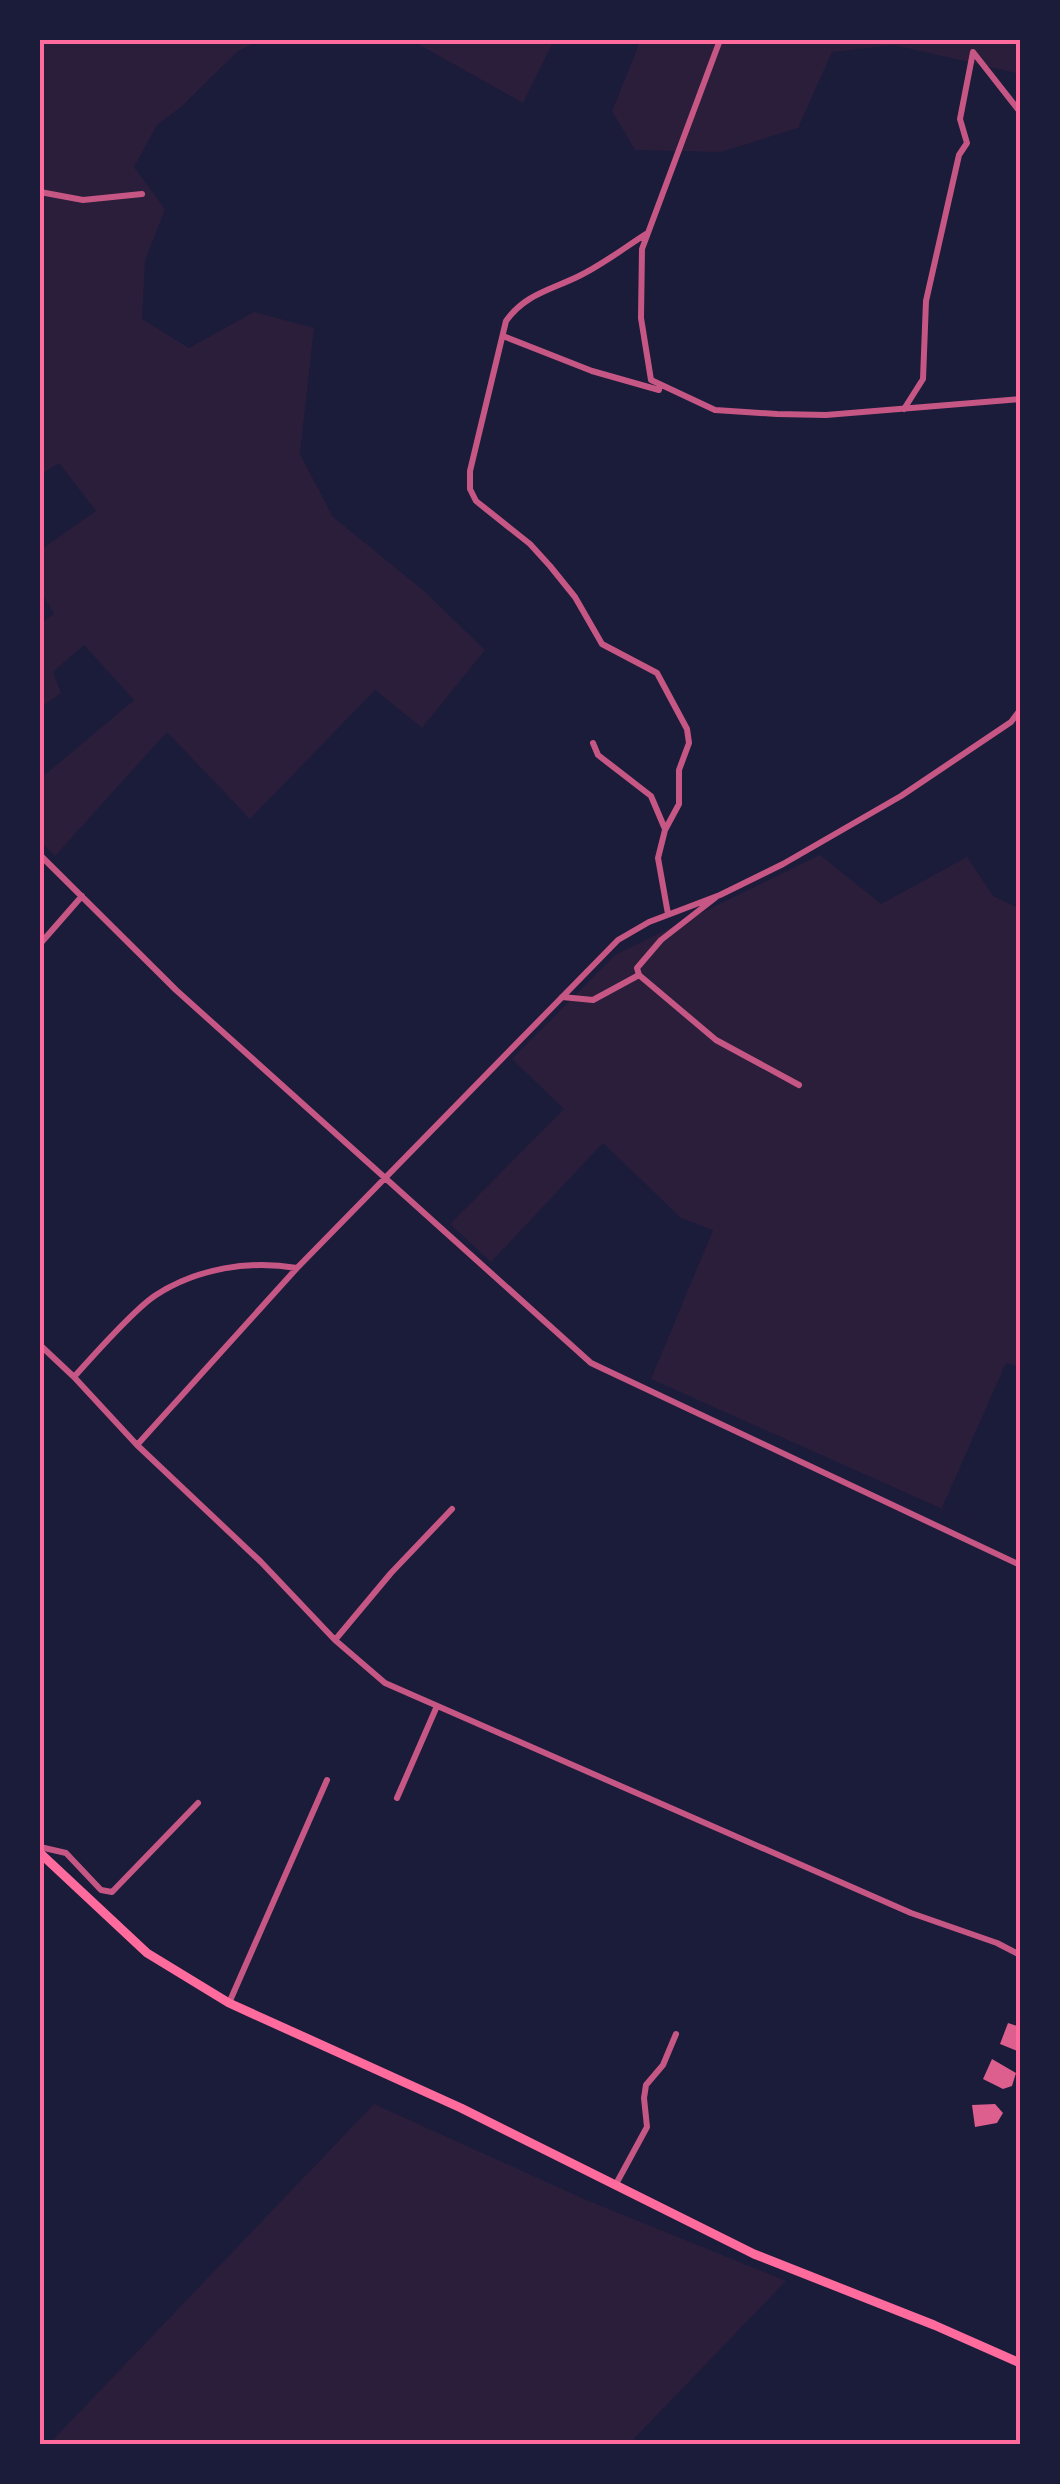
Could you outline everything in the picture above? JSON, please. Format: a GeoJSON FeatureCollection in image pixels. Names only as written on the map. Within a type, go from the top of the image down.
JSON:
{"type":"FeatureCollection","features":[{"type":"Feature","properties":{"kind":"main road"},"geometry":{"type":"LineString","coordinates":[[40,1850],[147,1953],[229,2004],[460,2108],[754,2254],[934,2325],[1020,2364]]}},
{"type":"Feature","properties":{"kind":"street"},"geometry":{"type":"LineString","coordinates":[[720,40],[646,234],[639,283],[648,375],[653,382],[701,406],[726,412],[826,416],[1020,399]]}},
{"type":"Feature","properties":{"kind":"street"},"geometry":{"type":"LineString","coordinates":[[903,410],[923,379],[926,300],[959,155],[967,143],[960,119],[973,52],[1020,112]]}},
{"type":"Feature","properties":{"kind":"street"},"geometry":{"type":"LineString","coordinates":[[40,192],[82,200],[142,194]]}},
{"type":"Feature","properties":{"kind":"street"},"geometry":{"type":"LineString","coordinates":[[646,234],[580,276],[534,294],[515,308],[506,321],[470,470],[470,489],[476,502],[530,544],[550,566],[575,597],[602,644],[657,673],[687,728],[689,743],[679,770],[680,804],[665,830],[658,858],[668,914]]}},
{"type":"Feature","properties":{"kind":"street"},"geometry":{"type":"LineString","coordinates":[[503,336],[628,383],[670,392]]}},
{"type":"Feature","properties":{"kind":"street"},"geometry":{"type":"LineString","coordinates":[[137,1445],[297,1268],[618,940],[782,864],[901,796],[1014,719],[1020,710]]}},
{"type":"Feature","properties":{"kind":"street"},"geometry":{"type":"LineString","coordinates":[[1014,719],[1020,726]]}},
{"type":"Feature","properties":{"kind":"street"},"geometry":{"type":"LineString","coordinates":[[593,742],[598,755],[651,796],[665,830]]}},
{"type":"Feature","properties":{"kind":"street"},"geometry":{"type":"LineString","coordinates":[[40,855],[176,990],[592,1362],[1020,1565]]}},
{"type":"Feature","properties":{"kind":"street"},"geometry":{"type":"LineString","coordinates":[[720,894],[645,955],[637,968],[639,975],[716,1040],[799,1085]]}},
{"type":"Feature","properties":{"kind":"street"},"geometry":{"type":"LineString","coordinates":[[40,944],[82,896]]}},
{"type":"Feature","properties":{"kind":"street"},"geometry":{"type":"LineString","coordinates":[[560,997],[592,1000],[639,975]]}},
{"type":"Feature","properties":{"kind":"street"},"geometry":{"type":"LineString","coordinates":[[74,1378],[154,1296],[195,1277],[237,1265],[297,1268]]}},
{"type":"Feature","properties":{"kind":"street"},"geometry":{"type":"LineString","coordinates":[[40,1345],[137,1445],[261,1562],[334,1640],[385,1683],[911,1913],[997,1943],[1020,1956]]}},
{"type":"Feature","properties":{"kind":"street"},"geometry":{"type":"LineString","coordinates":[[334,1640],[452,1509]]}},
{"type":"Feature","properties":{"kind":"street"},"geometry":{"type":"LineString","coordinates":[[397,1798],[437,1706]]}},
{"type":"Feature","properties":{"kind":"street"},"geometry":{"type":"LineString","coordinates":[[229,2004],[327,1780]]}},
{"type":"Feature","properties":{"kind":"street"},"geometry":{"type":"LineString","coordinates":[[40,1850],[66,1853],[101,1890],[112,1892],[198,1804]]}},
{"type":"Feature","properties":{"kind":"street"},"geometry":{"type":"LineString","coordinates":[[616,2184],[647,2127],[646,2086],[663,2065],[676,2034]]}},
{"type":"Feature","properties":{"kind":"shaded area"},"geometry":{"type":"Polygon","coordinates":[[[40,40],[260,40],[238,51],[157,125],[134,167],[165,209],[145,261],[142,319],[189,348],[254,312],[314,328],[300,454],[333,517],[423,590],[485,650],[422,728],[375,690],[250,819],[167,732],[55,856],[40,841],[40,779],[134,700],[84,645],[53,672],[61,693],[40,708],[40,624],[54,614],[40,590],[40,550],[96,511],[59,463],[40,475],[40,40]]]}},
{"type":"Feature","properties":{"kind":"shaded area"},"geometry":{"type":"Polygon","coordinates":[[[411,40],[554,40],[523,103],[411,40]]]}},
{"type":"Feature","properties":{"kind":"shaded area"},"geometry":{"type":"Polygon","coordinates":[[[637,40],[1020,40],[1020,74],[894,45],[832,52],[798,128],[721,152],[635,150],[612,111],[638,47],[637,40]]]}},
{"type":"Feature","properties":{"kind":"shaded area"},"geometry":{"type":"Polygon","coordinates":[[[820,855],[881,904],[967,857],[993,896],[1020,909],[1020,1367],[1006,1363],[942,1508],[994,1532],[651,1379],[713,1230],[681,1218],[603,1143],[491,1262],[450,1224],[564,1109],[512,1059],[615,955],[820,855]]]}},
{"type":"Feature","properties":{"kind":"shaded area"},"geometry":{"type":"Polygon","coordinates":[[[374,2104],[584,2199],[786,2281],[629,2444],[49,2444],[374,2104]]]}},
{"type":"Feature","properties":{"kind":"building"},"geometry":{"type":"Polygon","coordinates":[[[1008,2023],[1020,2027],[1020,2052],[1000,2044],[1008,2023]]]}},
{"type":"Feature","properties":{"kind":"building"},"geometry":{"type":"Polygon","coordinates":[[[992,2059],[1016,2073],[1012,2086],[1003,2089],[983,2079],[992,2059]]]}},
{"type":"Feature","properties":{"kind":"building"},"geometry":{"type":"Polygon","coordinates":[[[995,2104],[1003,2113],[997,2123],[975,2127],[972,2105],[995,2104]]]}}]}
